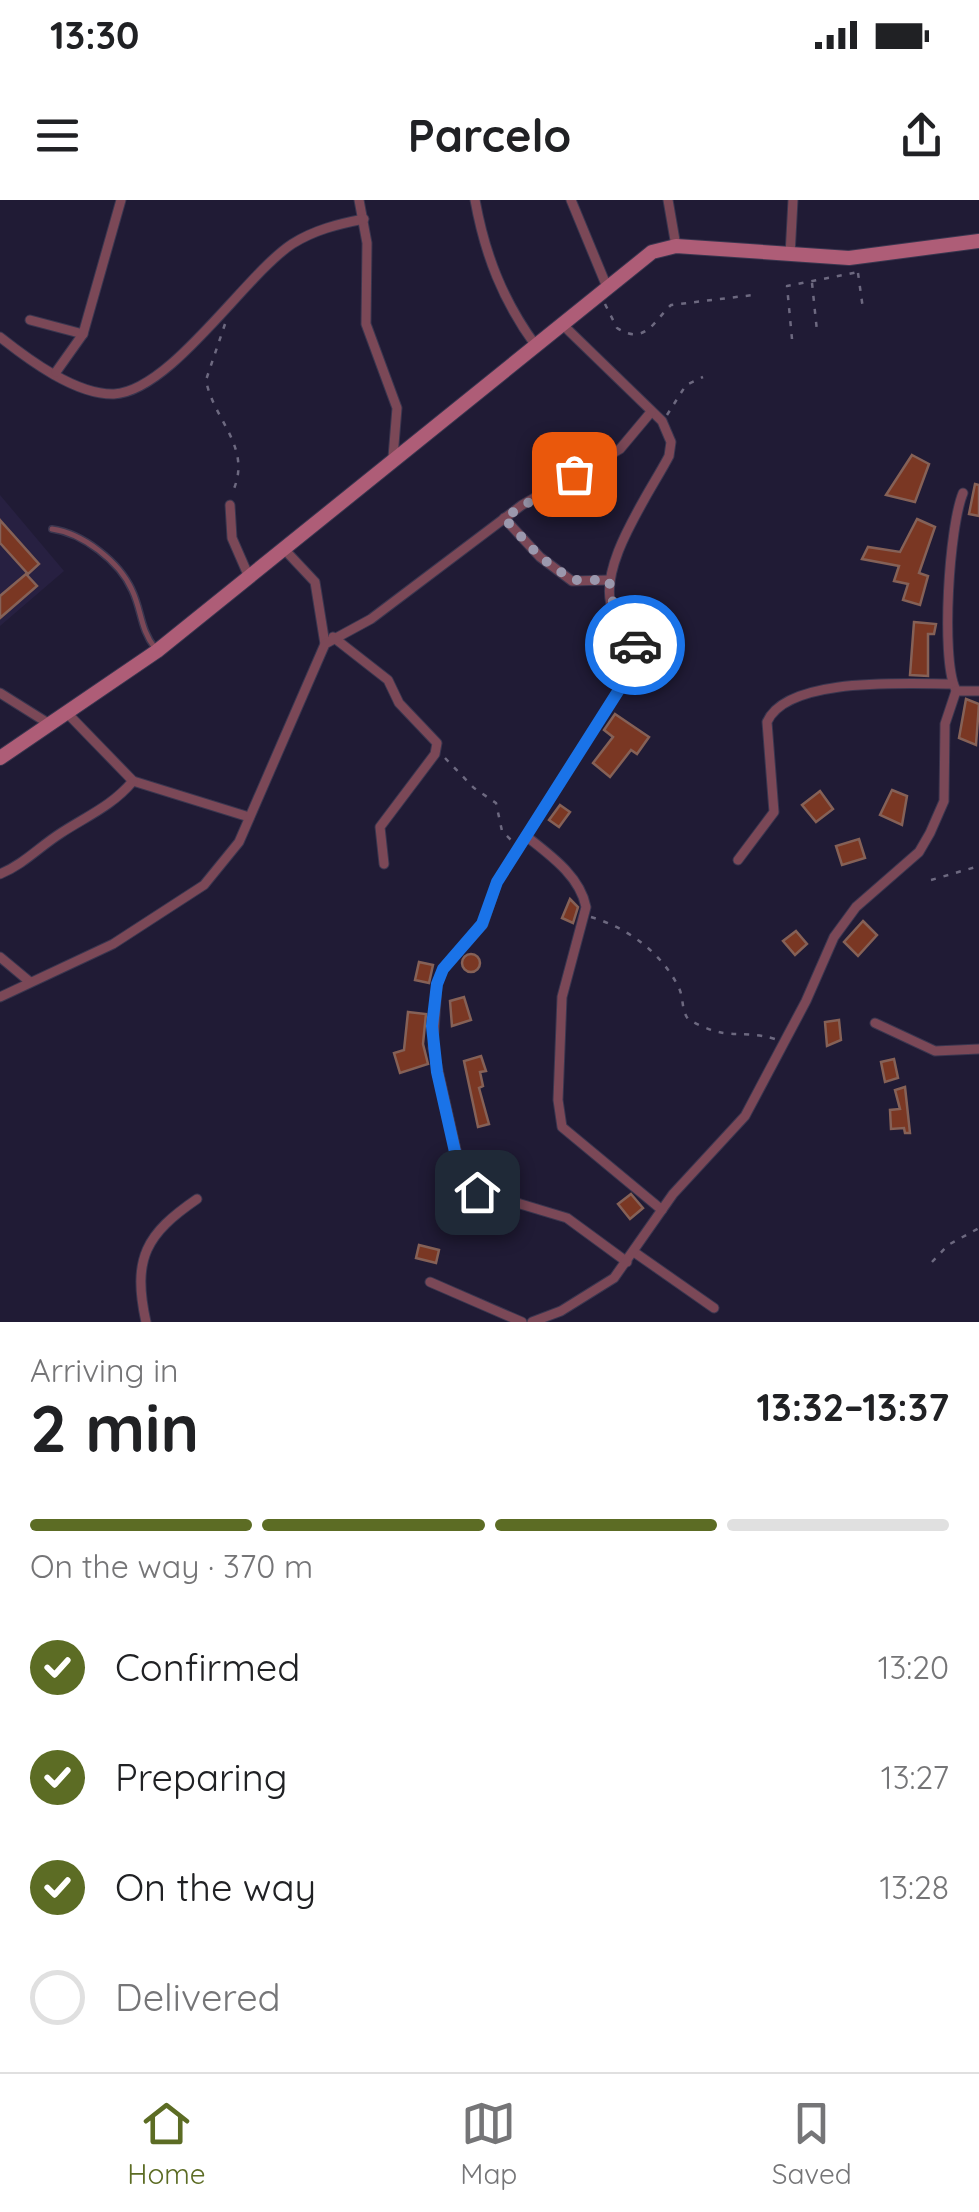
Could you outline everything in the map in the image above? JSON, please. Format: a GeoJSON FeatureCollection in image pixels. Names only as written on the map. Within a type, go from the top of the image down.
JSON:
{"type":"FeatureCollection","features":[{"type":"Feature","properties":{"kind":"street"},"geometry":{"type":"LineString","coordinates":[[56,372],[83,334],[121,200]]}},
{"type":"Feature","properties":{"kind":"street"},"geometry":{"type":"LineString","coordinates":[[360,200],[364,219],[366,324],[398,408],[393,457]]}},
{"type":"Feature","properties":{"kind":"street"},"geometry":{"type":"LineString","coordinates":[[475,200],[482,238],[506,302],[538,348]]}},
{"type":"Feature","properties":{"kind":"street"},"geometry":{"type":"LineString","coordinates":[[571,200],[604,290]]}},
{"type":"Feature","properties":{"kind":"street"},"geometry":{"type":"LineString","coordinates":[[668,200],[676,246]]}},
{"type":"Feature","properties":{"kind":"street"},"geometry":{"type":"LineString","coordinates":[[790,256],[793,200]]}},
{"type":"Feature","properties":{"kind":"street"},"geometry":{"type":"LineString","coordinates":[[0,337],[95,392],[129,392],[202,337],[290,246],[320,230],[364,219]]}},
{"type":"Feature","properties":{"kind":"street"},"geometry":{"type":"LineString","coordinates":[[0,758],[157,650],[393,457],[538,348],[652,252],[676,246],[857,264],[979,241]]}},
{"type":"Feature","properties":{"kind":"street"},"geometry":{"type":"LineString","coordinates":[[30,320],[83,334]]}},
{"type":"Feature","properties":{"kind":"street"},"geometry":{"type":"LineString","coordinates":[[564,326],[662,421],[671,442],[669,456],[616,555],[609,580],[615,614],[635,638],[629,674],[497,882],[482,924],[443,969],[433,1004],[437,1072],[460,1174],[477,1192],[567,1218],[627,1262]]}},
{"type":"Feature","properties":{"kind":"street"},"geometry":{"type":"LineString","coordinates":[[329,640],[371,619],[504,518],[620,449],[651,412]]}},
{"type":"Feature","properties":{"kind":"street"},"geometry":{"type":"LineString","coordinates":[[532,1322],[582,1300],[614,1278],[662,1210],[744,1116],[785,1042],[834,937],[856,907],[919,852],[930,833],[944,801],[945,724],[954,688],[946,631],[952,542],[963,493]]}},
{"type":"Feature","properties":{"kind":"street"},"geometry":{"type":"LineString","coordinates":[[230,505],[232,538],[249,577]]}},
{"type":"Feature","properties":{"kind":"street"},"geometry":{"type":"LineString","coordinates":[[504,518],[540,557],[572,580],[609,580]]}},
{"type":"Feature","properties":{"kind":"street"},"geometry":{"type":"LineString","coordinates":[[0,996],[114,944],[204,885],[231,854],[329,640],[315,582],[284,549]]}},
{"type":"Feature","properties":{"kind":"street"},"geometry":{"type":"LineString","coordinates":[[329,640],[388,680],[399,703],[432,735],[438,749],[380,828],[384,864]]}},
{"type":"Feature","properties":{"kind":"street"},"geometry":{"type":"LineString","coordinates":[[738,860],[774,812],[766,722],[778,707],[805,692],[842,686],[979,691]]}},
{"type":"Feature","properties":{"kind":"street"},"geometry":{"type":"LineString","coordinates":[[0,693],[52,725]]}},
{"type":"Feature","properties":{"kind":"street"},"geometry":{"type":"LineString","coordinates":[[68,714],[133,781],[248,817]]}},
{"type":"Feature","properties":{"kind":"street"},"geometry":{"type":"LineString","coordinates":[[0,874],[22,864],[62,832],[111,804],[133,781]]}},
{"type":"Feature","properties":{"kind":"street"},"geometry":{"type":"LineString","coordinates":[[523,840],[565,870],[584,895],[585,915],[562,997],[558,1100],[562,1127],[662,1210]]}},
{"type":"Feature","properties":{"kind":"street"},"geometry":{"type":"LineString","coordinates":[[0,957],[30,982]]}},
{"type":"Feature","properties":{"kind":"street"},"geometry":{"type":"LineString","coordinates":[[875,1022],[935,1050],[979,1049]]}},
{"type":"Feature","properties":{"kind":"street"},"geometry":{"type":"LineString","coordinates":[[146,1322],[140,1269],[148,1244],[159,1226],[197,1199]]}},
{"type":"Feature","properties":{"kind":"street"},"geometry":{"type":"LineString","coordinates":[[634,1252],[714,1308]]}},
{"type":"Feature","properties":{"kind":"street"},"geometry":{"type":"LineString","coordinates":[[430,1282],[522,1322]]}},
{"type":"Feature","properties":{"kind":"lane"},"geometry":{"type":"LineString","coordinates":[[52,529],[82,537],[124,579],[132,589],[142,631],[157,650]]}},
{"type":"Feature","properties":{"kind":"path"},"geometry":{"type":"LineString","coordinates":[[792,339],[785,288],[857,264],[863,310]]}},
{"type":"Feature","properties":{"kind":"path"},"geometry":{"type":"LineString","coordinates":[[812,282],[817,331]]}},
{"type":"Feature","properties":{"kind":"path"},"geometry":{"type":"LineString","coordinates":[[604,290],[617,328],[638,334],[650,330],[671,304],[753,294]]}},
{"type":"Feature","properties":{"kind":"path"},"geometry":{"type":"LineString","coordinates":[[224,313],[225,333],[207,368],[206,380],[237,450],[239,474],[230,505]]}},
{"type":"Feature","properties":{"kind":"path"},"geometry":{"type":"LineString","coordinates":[[662,421],[686,386],[702,378]]}},
{"type":"Feature","properties":{"kind":"path"},"geometry":{"type":"LineString","coordinates":[[438,749],[474,788],[496,802],[503,833],[523,840]]}},
{"type":"Feature","properties":{"kind":"path"},"geometry":{"type":"LineString","coordinates":[[932,880],[979,866]]}},
{"type":"Feature","properties":{"kind":"path"},"geometry":{"type":"LineString","coordinates":[[585,915],[637,938],[649,948],[678,987],[688,1019],[720,1036],[755,1034],[785,1042]]}},
{"type":"Feature","properties":{"kind":"path"},"geometry":{"type":"LineString","coordinates":[[932,1262],[948,1245],[979,1228]]}},
{"type":"Feature","properties":{"kind":"shaded area"},"geometry":{"type":"Polygon","coordinates":[[[0,495],[64,571],[0,626],[0,495]]]}},
{"type":"Feature","properties":{"kind":"building"},"geometry":{"type":"Polygon","coordinates":[[[912,455],[929,464],[915,502],[886,495],[912,455]]]}},
{"type":"Feature","properties":{"kind":"building"},"geometry":{"type":"Polygon","coordinates":[[[975,484],[979,485],[979,516],[969,514],[975,484]]]}},
{"type":"Feature","properties":{"kind":"building"},"geometry":{"type":"Polygon","coordinates":[[[917,519],[935,527],[919,573],[928,576],[920,605],[903,600],[908,584],[894,581],[899,566],[862,559],[868,547],[900,552],[917,519]]]}},
{"type":"Feature","properties":{"kind":"building"},"geometry":{"type":"Polygon","coordinates":[[[0,520],[39,564],[28,574],[0,543],[0,520]]]}},
{"type":"Feature","properties":{"kind":"building"},"geometry":{"type":"Polygon","coordinates":[[[26,574],[37,586],[0,618],[0,596],[26,574]]]}},
{"type":"Feature","properties":{"kind":"building"},"geometry":{"type":"Polygon","coordinates":[[[914,622],[936,624],[934,634],[928,634],[928,676],[910,675],[914,622]]]}},
{"type":"Feature","properties":{"kind":"building"},"geometry":{"type":"Polygon","coordinates":[[[966,699],[979,704],[976,745],[959,738],[966,699]]]}},
{"type":"Feature","properties":{"kind":"building"},"geometry":{"type":"Polygon","coordinates":[[[615,714],[649,737],[637,754],[631,750],[610,777],[593,763],[613,737],[604,730],[615,714]]]}},
{"type":"Feature","properties":{"kind":"building"},"geometry":{"type":"Polygon","coordinates":[[[892,790],[907,796],[902,825],[880,815],[892,790]]]}},
{"type":"Feature","properties":{"kind":"building"},"geometry":{"type":"Polygon","coordinates":[[[820,791],[833,809],[816,822],[802,805],[820,791]]]}},
{"type":"Feature","properties":{"kind":"building"},"geometry":{"type":"Polygon","coordinates":[[[560,805],[570,812],[559,827],[549,820],[560,805]]]}},
{"type":"Feature","properties":{"kind":"building"},"geometry":{"type":"Polygon","coordinates":[[[859,839],[865,858],[842,865],[836,846],[859,839]]]}},
{"type":"Feature","properties":{"kind":"building"},"geometry":{"type":"Polygon","coordinates":[[[570,899],[578,907],[573,923],[562,918],[570,899]]]}},
{"type":"Feature","properties":{"kind":"building"},"geometry":{"type":"Polygon","coordinates":[[[863,921],[877,935],[858,956],[844,942],[863,921]]]}},
{"type":"Feature","properties":{"kind":"building"},"geometry":{"type":"Polygon","coordinates":[[[796,931],[807,944],[795,955],[783,941],[796,931]]]}},
{"type":"Feature","properties":{"kind":"building"},"geometry":{"type":"Polygon","coordinates":[[[471,954],[478,956],[478,970],[471,972],[464,970],[462,963],[464,956],[471,954]]]}},
{"type":"Feature","properties":{"kind":"building"},"geometry":{"type":"Polygon","coordinates":[[[419,962],[433,965],[429,983],[415,980],[419,962]]]}},
{"type":"Feature","properties":{"kind":"building"},"geometry":{"type":"Polygon","coordinates":[[[464,997],[471,1020],[452,1026],[450,1001],[464,997]]]}},
{"type":"Feature","properties":{"kind":"building"},"geometry":{"type":"Polygon","coordinates":[[[408,1012],[426,1014],[423,1044],[428,1064],[400,1073],[394,1053],[404,1050],[408,1012]]]}},
{"type":"Feature","properties":{"kind":"building"},"geometry":{"type":"Polygon","coordinates":[[[839,1020],[841,1040],[827,1046],[825,1022],[839,1020]]]}},
{"type":"Feature","properties":{"kind":"building"},"geometry":{"type":"Polygon","coordinates":[[[481,1056],[486,1071],[480,1072],[483,1086],[479,1088],[489,1124],[478,1127],[464,1061],[481,1056]]]}},
{"type":"Feature","properties":{"kind":"building"},"geometry":{"type":"Polygon","coordinates":[[[894,1059],[898,1078],[885,1082],[881,1062],[894,1059]]]}},
{"type":"Feature","properties":{"kind":"building"},"geometry":{"type":"Polygon","coordinates":[[[905,1087],[910,1133],[905,1133],[904,1128],[891,1129],[890,1110],[900,1109],[895,1090],[905,1087]]]}},
{"type":"Feature","properties":{"kind":"building"},"geometry":{"type":"Polygon","coordinates":[[[631,1194],[643,1208],[630,1219],[618,1204],[631,1194]]]}},
{"type":"Feature","properties":{"kind":"building"},"geometry":{"type":"Polygon","coordinates":[[[419,1245],[439,1250],[436,1263],[416,1258],[419,1245]]]}},
{"type":"Feature","properties":{"kind":"way so far"},"geometry":{"type":"LineString","coordinates":[[574,474],[504,518],[540,557],[572,580],[609,580],[615,614],[635,638],[635,645]]}},
{"type":"Feature","properties":{"kind":"route"},"geometry":{"type":"LineString","coordinates":[[477,1192],[460,1174],[437,1072],[432,1026],[437,984],[454,954],[482,924],[497,882],[629,674],[635,645]]}}]}
